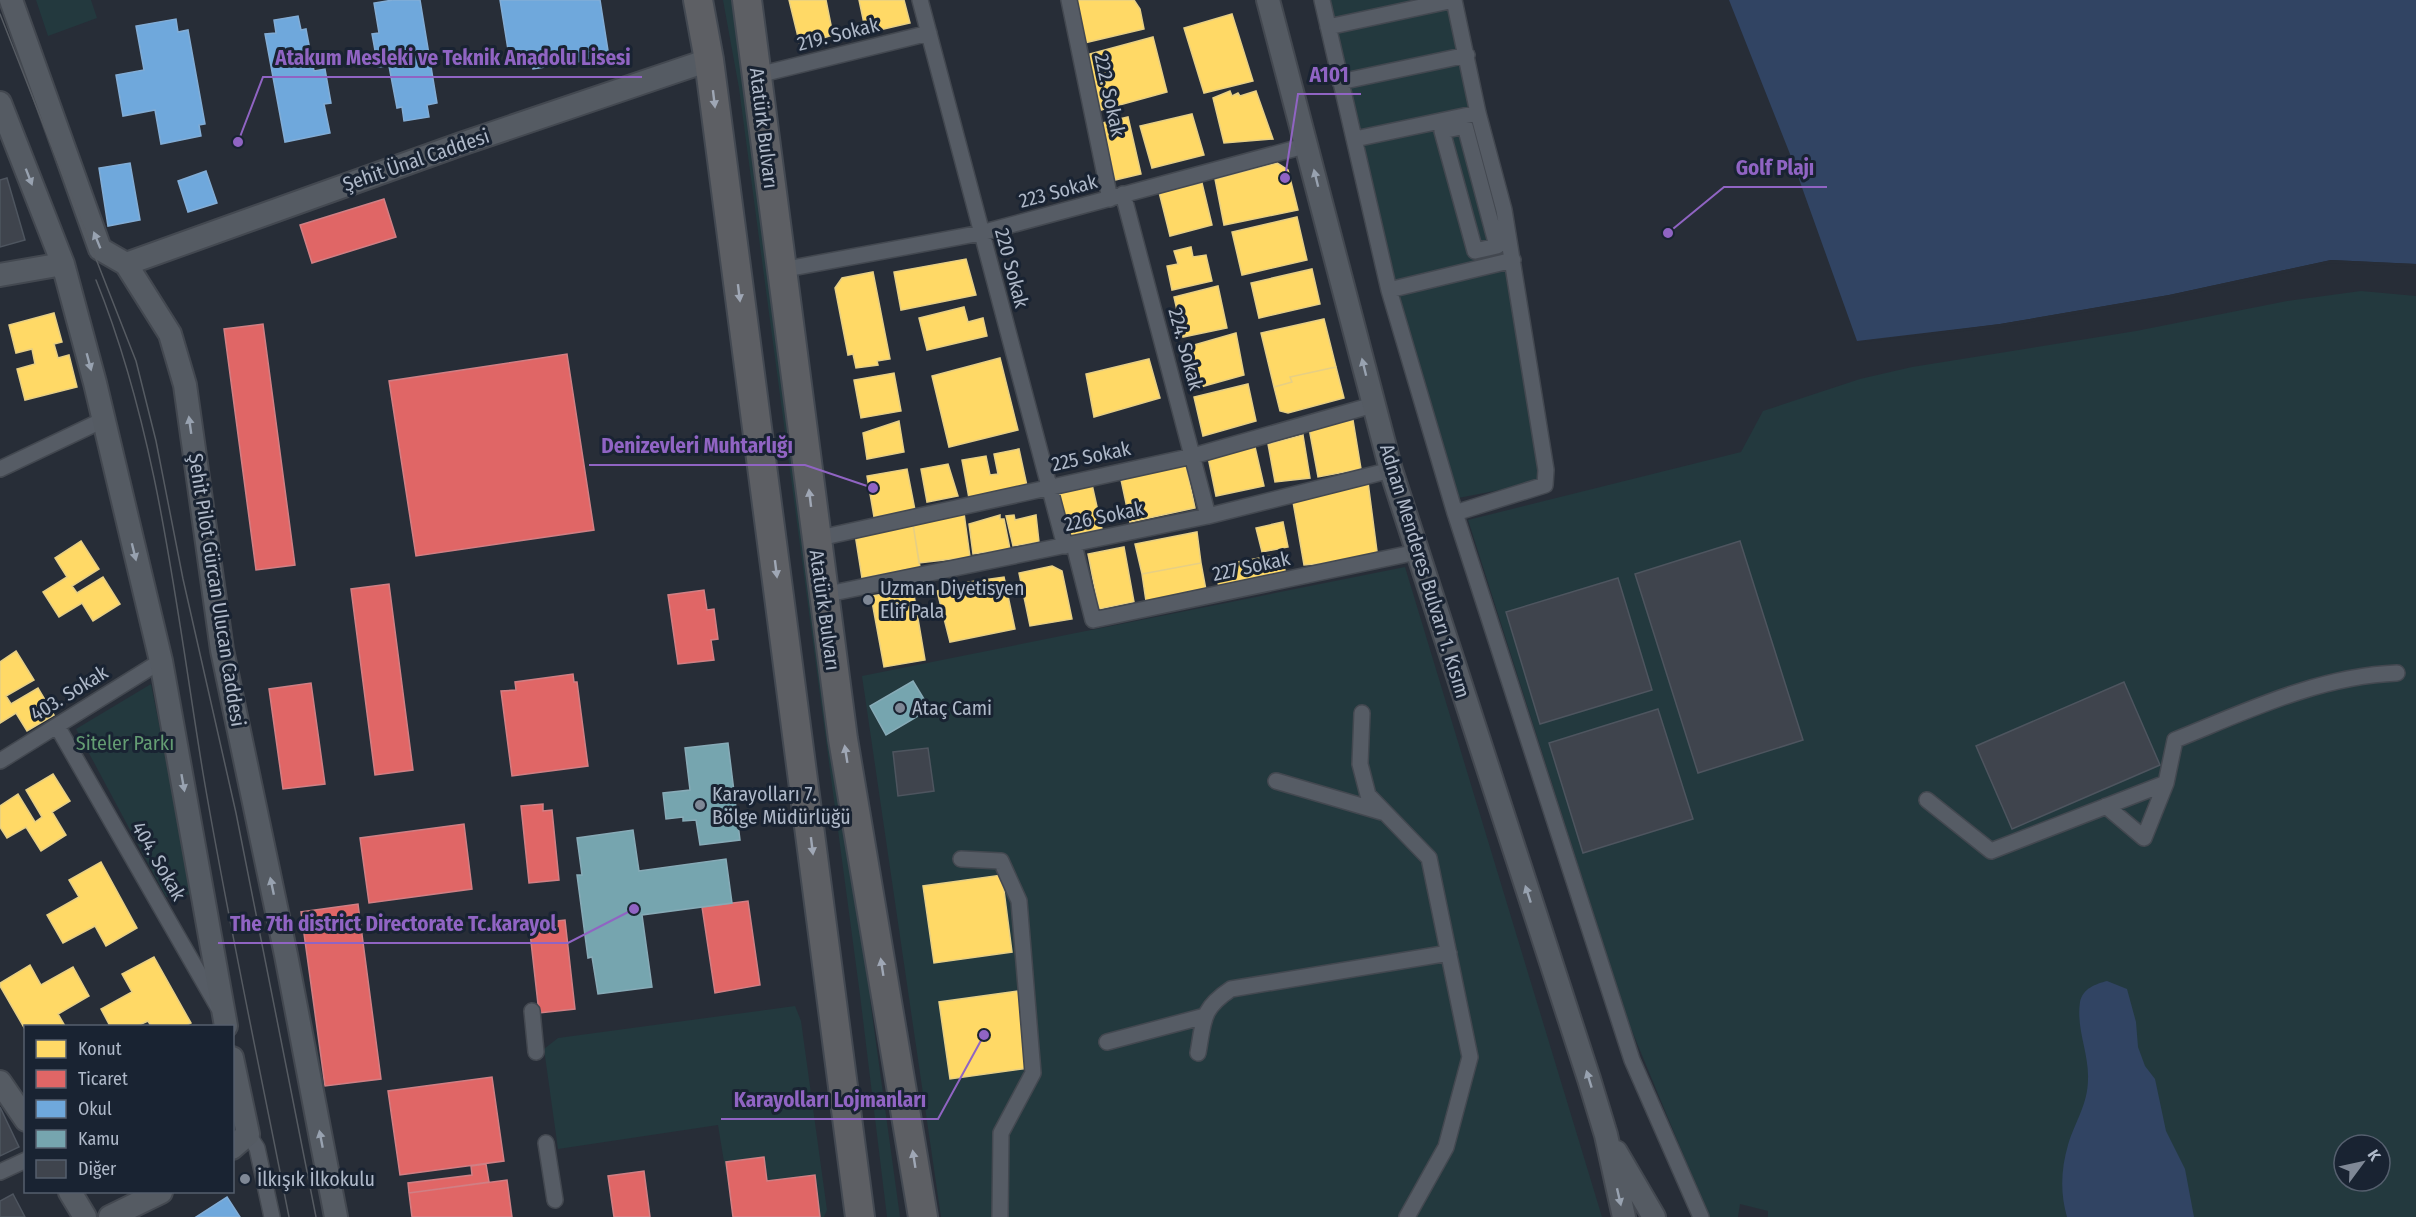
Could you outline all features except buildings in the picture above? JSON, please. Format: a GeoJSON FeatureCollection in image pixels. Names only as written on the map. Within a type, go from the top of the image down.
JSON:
{"type":"FeatureCollection","features":[{"type":"Feature","properties":{"kind":"highway"},"geometry":{"type":"LineString","coordinates":[[698,0],[709,60],[860,1217]]}},
{"type":"Feature","properties":{"kind":"highway","name":"Atatürk Bulvarı"},"geometry":{"type":"LineString","coordinates":[[747,0],[815,539],[843,739],[923,1217]]}},
{"type":"Feature","properties":{"kind":"street","name":"Şehit Pilot Gürcan Ulucan Caddesi"},"geometry":{"type":"LineString","coordinates":[[11,0],[99,249],[126,264],[170,334],[185,385],[222,650],[286,955],[336,1217]]}},
{"type":"Feature","properties":{"kind":"street","name":"220 Sokak"},"geometry":{"type":"LineString","coordinates":[[920,0],[1049,486],[1093,620]]}},
{"type":"Feature","properties":{"kind":"street","name":"222. Sokak"},"geometry":{"type":"LineString","coordinates":[[1069,0],[1116,196]]}},
{"type":"Feature","properties":{"kind":"street","name":"Adnan Menderes Bulvarı 1. Kısım"},"geometry":{"type":"LineString","coordinates":[[1268,0],[1308,145],[1391,470],[1605,1135],[1624,1217]]}},
{"type":"Feature","properties":{"kind":"street"},"geometry":{"type":"LineString","coordinates":[[1322,0],[1389,290],[1455,513],[1632,1060],[1701,1217]]}},
{"type":"Feature","properties":{"kind":"street"},"geometry":{"type":"LineString","coordinates":[[1328,27],[1454,0],[1478,113],[1504,210],[1546,470],[1545,485],[1455,513]]}},
{"type":"Feature","properties":{"kind":"street","name":"219. Sokak"},"geometry":{"type":"LineString","coordinates":[[758,75],[929,33]]}},
{"type":"Feature","properties":{"kind":"street"},"geometry":{"type":"LineString","coordinates":[[1340,82],[1467,55]]}},
{"type":"Feature","properties":{"kind":"street","name":"Şehit Ünal Caddesi"},"geometry":{"type":"LineString","coordinates":[[126,264],[438,152],[709,60]]}},
{"type":"Feature","properties":{"kind":"street"},"geometry":{"type":"LineString","coordinates":[[0,103],[7,139],[63,264],[103,420],[161,661],[225,1022]]}},
{"type":"Feature","properties":{"kind":"street"},"geometry":{"type":"LineString","coordinates":[[1355,139],[1452,124],[1465,126],[1497,246],[1480,250],[1475,251],[1442,131],[1452,124],[1478,113]]}},
{"type":"Feature","properties":{"kind":"street","name":"223 Sokak"},"geometry":{"type":"LineString","coordinates":[[781,270],[981,233],[1308,145]]}},
{"type":"Feature","properties":{"kind":"street","name":"224. Sokak"},"geometry":{"type":"LineString","coordinates":[[1116,196],[1193,456],[1208,516]]}},
{"type":"Feature","properties":{"kind":"street"},"geometry":{"type":"LineString","coordinates":[[1480,250],[1483,266]]}},
{"type":"Feature","properties":{"kind":"street"},"geometry":{"type":"LineString","coordinates":[[1389,290],[1513,260]]}},
{"type":"Feature","properties":{"kind":"street"},"geometry":{"type":"LineString","coordinates":[[0,275],[63,264]]}},
{"type":"Feature","properties":{"kind":"street","name":"225 Sokak"},"geometry":{"type":"LineString","coordinates":[[815,539],[1193,456],[1373,405]]}},
{"type":"Feature","properties":{"kind":"street"},"geometry":{"type":"LineString","coordinates":[[0,469],[103,420]]}},
{"type":"Feature","properties":{"kind":"street","name":"226 Sokak"},"geometry":{"type":"LineString","coordinates":[[823,595],[1208,516],[1391,470]]}},
{"type":"Feature","properties":{"kind":"street","name":"227 Sokak"},"geometry":{"type":"LineString","coordinates":[[1093,620],[1417,552]]}},
{"type":"Feature","properties":{"kind":"street","name":"403. Sokak"},"geometry":{"type":"LineString","coordinates":[[0,761],[161,661]]}},
{"type":"Feature","properties":{"kind":"street"},"geometry":{"type":"LineString","coordinates":[[2106,806],[2144,838],[2166,783],[2175,740],[2291,693],[2364,674],[2397,673]]}},
{"type":"Feature","properties":{"kind":"street"},"geometry":{"type":"LineString","coordinates":[[1362,712],[1360,764],[1368,795],[1429,858],[1470,1058],[1446,1147],[1407,1217]]}},
{"type":"Feature","properties":{"kind":"street","name":"404. Sokak"},"geometry":{"type":"LineString","coordinates":[[57,726],[225,1022]]}},
{"type":"Feature","properties":{"kind":"street"},"geometry":{"type":"LineString","coordinates":[[1276,781],[1382,812]]}},
{"type":"Feature","properties":{"kind":"street"},"geometry":{"type":"LineString","coordinates":[[1927,800],[1991,851],[2166,783]]}},
{"type":"Feature","properties":{"kind":"street"},"geometry":{"type":"LineString","coordinates":[[961,860],[1001,861],[1019,901],[1032,1073],[1001,1134],[1000,1217]]}},
{"type":"Feature","properties":{"kind":"street"},"geometry":{"type":"LineString","coordinates":[[1198,1053],[1204,1016],[1212,1001],[1231,989],[1449,953]]}},
{"type":"Feature","properties":{"kind":"street"},"geometry":{"type":"LineString","coordinates":[[532,1011],[536,1052]]}},
{"type":"Feature","properties":{"kind":"street"},"geometry":{"type":"LineString","coordinates":[[1107,1042],[1204,1016]]}},
{"type":"Feature","properties":{"kind":"street"},"geometry":{"type":"LineString","coordinates":[[234,1079],[240,1141],[257,1148],[272,1217]]}},
{"type":"Feature","properties":{"kind":"street"},"geometry":{"type":"LineString","coordinates":[[0,1082],[24,1117]]}},
{"type":"Feature","properties":{"kind":"street","name":"Adnan Menderes Bulvarı 1. Kısım"},"geometry":{"type":"LineString","coordinates":[[1605,1135],[1654,1217]]}},
{"type":"Feature","properties":{"kind":"street"},"geometry":{"type":"LineString","coordinates":[[546,1143],[555,1200]]}},
{"type":"Feature","properties":{"kind":"street"},"geometry":{"type":"LineString","coordinates":[[0,1172],[24,1161]]}},
{"type":"Feature","properties":{"kind":"street"},"geometry":{"type":"LineString","coordinates":[[71,1193],[85,1217]]}},
{"type":"Feature","properties":{"kind":"street"},"geometry":{"type":"LineString","coordinates":[[110,1217],[157,1193]]}},
{"type":"Feature","properties":{"kind":"green space"},"geometry":{"type":"Polygon","coordinates":[[[36,0],[91,0],[97,18],[48,36],[36,0]]]}},
{"type":"Feature","properties":{"kind":"green space"},"geometry":{"type":"Polygon","coordinates":[[[723,0],[734,0],[872,996],[870,999],[900,1217],[887,1217],[860,995],[739,88],[723,0]]]}},
{"type":"Feature","properties":{"kind":"green space"},"geometry":{"type":"Polygon","coordinates":[[[1327,0],[1450,0],[1500,211],[1542,482],[1458,498],[1405,325],[1327,0]]]}},
{"type":"Feature","properties":{"kind":"green space"},"geometry":{"type":"Polygon","coordinates":[[[2361,291],[2416,296],[2416,1217],[1768,1217],[1768,1211],[1740,1204],[1738,1217],[1709,1217],[1627,1019],[1468,520],[1741,452],[1763,411],[1860,379],[1912,367],[2136,331],[2287,301],[2361,291]]]}},
{"type":"Feature","properties":{"kind":"green space"},"geometry":{"type":"Polygon","coordinates":[[[1405,567],[1602,1217],[941,1217],[862,676],[1405,567]]]}},
{"type":"Feature","properties":{"kind":"green space","name":"Siteler Parkı"},"geometry":{"type":"Polygon","coordinates":[[[151,684],[193,894],[166,897],[76,729],[151,684]]]}},
{"type":"Feature","properties":{"kind":"green space"},"geometry":{"type":"Polygon","coordinates":[[[795,1006],[801,1021],[827,1210],[824,1217],[733,1217],[718,1125],[558,1149],[544,1049],[558,1038],[795,1006]]]}},
{"type":"Feature","properties":{"kind":"water"},"geometry":{"type":"Polygon","coordinates":[[[1729,0],[2416,0],[2416,264],[2331,260],[2169,295],[2000,324],[1857,341],[1790,154],[1729,0]]]}},
{"type":"Feature","properties":{"kind":"water"},"geometry":{"type":"Polygon","coordinates":[[[2107,981],[2127,989],[2136,1022],[2138,1047],[2145,1066],[2155,1079],[2166,1131],[2185,1169],[2194,1217],[2067,1217],[2062,1190],[2064,1163],[2068,1145],[2084,1105],[2088,1079],[2080,1022],[2080,1002],[2087,990],[2107,981]]]}},
{"type":"Feature","properties":{"kind":"pier"},"geometry":{"type":"Polygon","coordinates":[[[2331,260],[2416,264],[2416,267],[2331,263],[2169,298],[2000,327],[1854,343],[2000,324],[2169,295],[2331,260]]]}},
{"type":"Feature","properties":{"kind":"tram line"},"geometry":{"type":"LineString","coordinates":[[0,14],[136,361],[156,441],[183,579],[236,813],[316,1217]]}},
{"type":"Feature","properties":{"kind":"tram line"},"geometry":{"type":"LineString","coordinates":[[96,280],[118,339],[136,400],[163,523],[203,773],[289,1217]]}},
{"type":"Feature","properties":{"kind":"place","name":"Atakum Mesleki ve Teknik Anadolu Lisesi"},"geometry":{"type":"Point","coordinates":[238,142]}},
{"type":"Feature","properties":{"kind":"place","name":"A101"},"geometry":{"type":"Point","coordinates":[1285,178]}},
{"type":"Feature","properties":{"kind":"place","name":"Golf Plajı"},"geometry":{"type":"Point","coordinates":[1668,233]}},
{"type":"Feature","properties":{"kind":"place","name":"Denizevleri Muhtarlığı"},"geometry":{"type":"Point","coordinates":[873,488]}},
{"type":"Feature","properties":{"kind":"place","name":"Uzman Diyetisyen Elif Pala"},"geometry":{"type":"Point","coordinates":[868,600]}},
{"type":"Feature","properties":{"kind":"place","name":"Ataç Cami"},"geometry":{"type":"Point","coordinates":[900,708]}},
{"type":"Feature","properties":{"kind":"place","name":"Karayolları 7. Bölge Müdürlüğü"},"geometry":{"type":"Point","coordinates":[700,805]}},
{"type":"Feature","properties":{"kind":"place","name":"The 7th district Directorate Tc.karayol"},"geometry":{"type":"Point","coordinates":[634,909]}},
{"type":"Feature","properties":{"kind":"place","name":"Karayolları Lojmanları"},"geometry":{"type":"Point","coordinates":[984,1035]}},
{"type":"Feature","properties":{"kind":"place","name":"İlkışık İlkokulu"},"geometry":{"type":"Point","coordinates":[245,1179]}}]}
